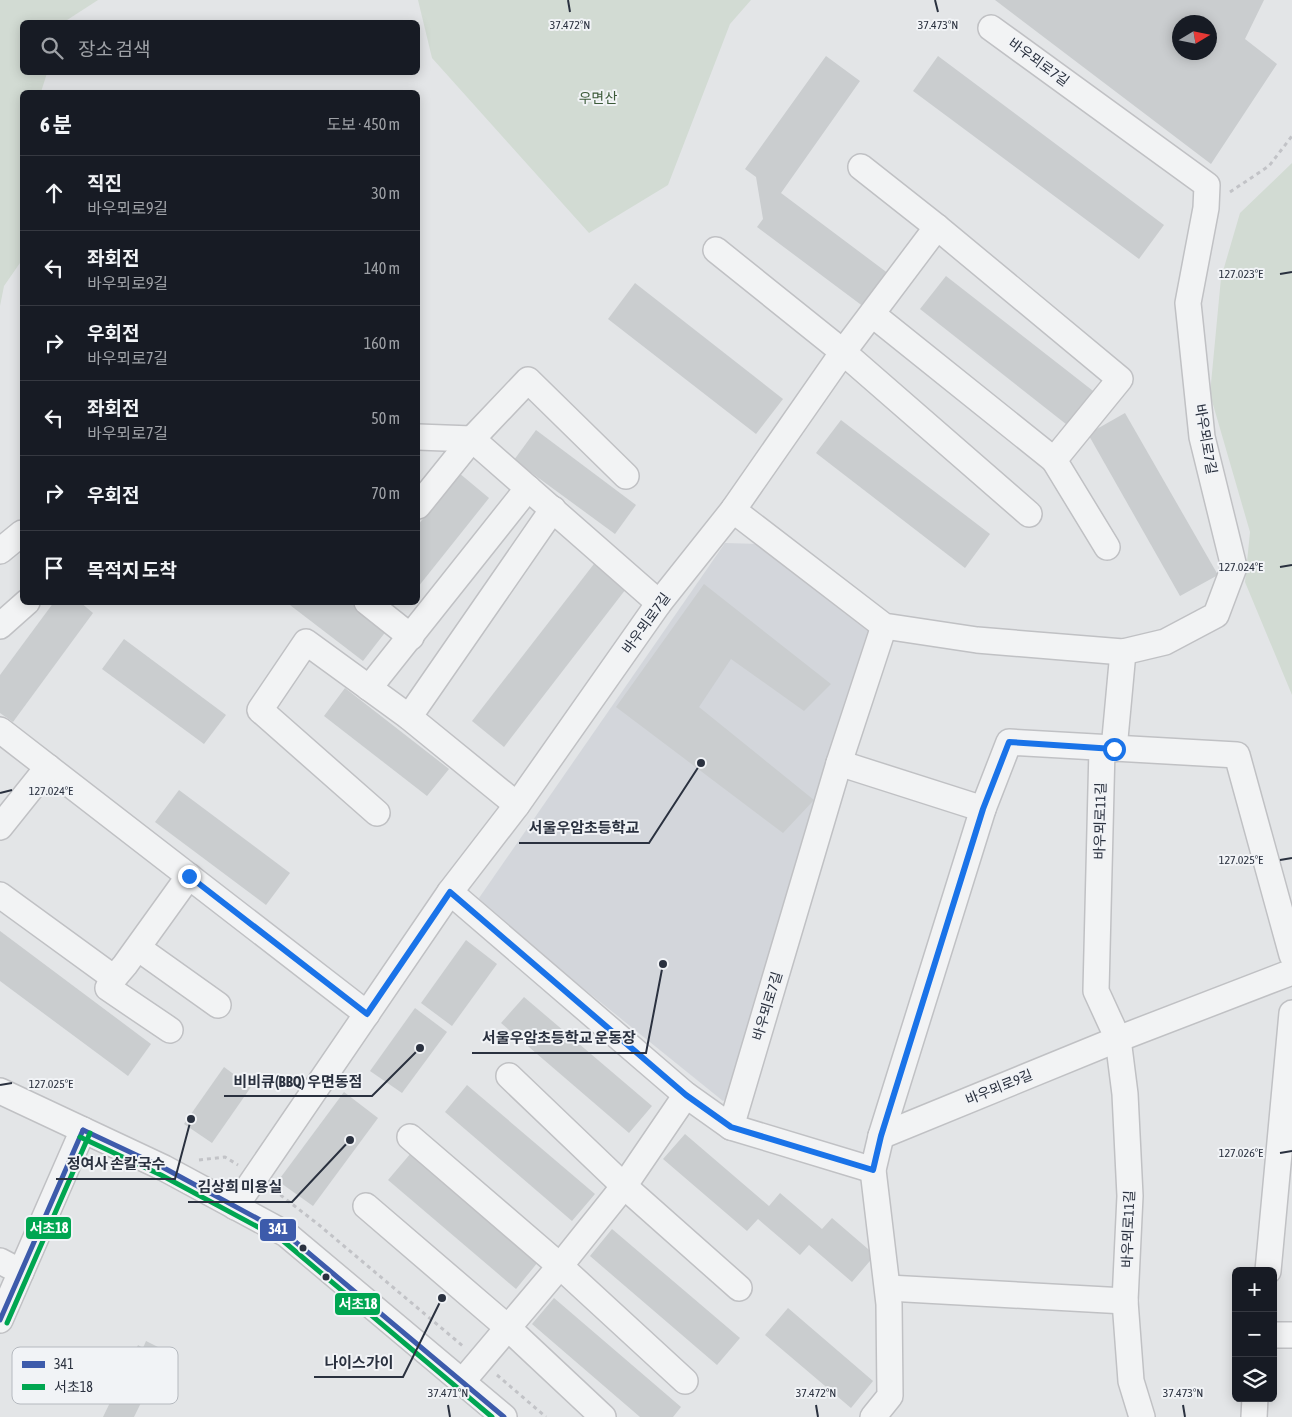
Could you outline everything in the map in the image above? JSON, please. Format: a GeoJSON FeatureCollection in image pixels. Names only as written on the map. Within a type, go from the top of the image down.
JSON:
{"type":"FeatureCollection","features":[{"type":"Feature","properties":{"kind":"street","name":"바우뫼로7길"},"geometry":{"type":"LineString","coordinates":[[235,1207],[450,892],[518,805],[660,603],[733,510],[884,626],[977,640],[1123,652],[1165,642],[1216,615],[1234,567],[1202,437],[1188,303],[1206,208],[1206,185],[991,28]]}},
{"type":"Feature","properties":{"kind":"street"},"geometry":{"type":"LineString","coordinates":[[861,167],[937,227],[1120,380],[1054,460]]}},
{"type":"Feature","properties":{"kind":"street"},"geometry":{"type":"LineString","coordinates":[[733,510],[843,352],[937,227]]}},
{"type":"Feature","properties":{"kind":"street"},"geometry":{"type":"LineString","coordinates":[[716,250],[843,352],[1029,514]]}},
{"type":"Feature","properties":{"kind":"street"},"geometry":{"type":"LineString","coordinates":[[872,314],[1054,460],[1108,547]]}},
{"type":"Feature","properties":{"kind":"street"},"geometry":{"type":"LineString","coordinates":[[420,504],[472,439],[528,380],[626,476]]}},
{"type":"Feature","properties":{"kind":"street"},"geometry":{"type":"LineString","coordinates":[[420,437],[472,439],[660,603]]}},
{"type":"Feature","properties":{"kind":"street"},"geometry":{"type":"LineString","coordinates":[[370,688],[528,488]]}},
{"type":"Feature","properties":{"kind":"street"},"geometry":{"type":"LineString","coordinates":[[409,717],[552,509]]}},
{"type":"Feature","properties":{"kind":"street"},"geometry":{"type":"LineString","coordinates":[[0,551],[20,535]]}},
{"type":"Feature","properties":{"kind":"street"},"geometry":{"type":"LineString","coordinates":[[0,626],[24,605]]}},
{"type":"Feature","properties":{"kind":"street"},"geometry":{"type":"LineString","coordinates":[[371,605],[411,637]]}},
{"type":"Feature","properties":{"kind":"street","name":"바우뫼로7길"},"geometry":{"type":"LineString","coordinates":[[731,1127],[839,763],[884,626]]}},
{"type":"Feature","properties":{"kind":"street"},"geometry":{"type":"LineString","coordinates":[[378,813],[260,710],[306,642],[409,717],[518,805]]}},
{"type":"Feature","properties":{"kind":"street","name":"바우뫼로11길"},"geometry":{"type":"LineString","coordinates":[[1123,652],[1108,748],[1096,991],[1118,1039],[1125,1094],[1130,1196],[1125,1301],[1131,1381],[1142,1417]]}},
{"type":"Feature","properties":{"kind":"street"},"geometry":{"type":"LineString","coordinates":[[0,730],[367,1014]]}},
{"type":"Feature","properties":{"kind":"street"},"geometry":{"type":"LineString","coordinates":[[873,1417],[890,1396],[888,1288],[873,1170],[881,1136],[983,809],[1009,742],[1237,755],[1292,955]]}},
{"type":"Feature","properties":{"kind":"street"},"geometry":{"type":"LineString","coordinates":[[839,763],[983,809]]}},
{"type":"Feature","properties":{"kind":"street"},"geometry":{"type":"LineString","coordinates":[[0,827],[48,767]]}},
{"type":"Feature","properties":{"kind":"street"},"geometry":{"type":"LineString","coordinates":[[170,1030],[108,988],[189,876]]}},
{"type":"Feature","properties":{"kind":"street"},"geometry":{"type":"LineString","coordinates":[[450,892],[686,1095],[731,1127],[873,1170]]}},
{"type":"Feature","properties":{"kind":"street"},"geometry":{"type":"LineString","coordinates":[[0,895],[114,978]]}},
{"type":"Feature","properties":{"kind":"street"},"geometry":{"type":"LineString","coordinates":[[138,948],[218,1005]]}},
{"type":"Feature","properties":{"kind":"street"},"geometry":{"type":"LineString","coordinates":[[1118,1039],[1292,972]]}},
{"type":"Feature","properties":{"kind":"street"},"geometry":{"type":"LineString","coordinates":[[1268,1267],[1292,1013]]}},
{"type":"Feature","properties":{"kind":"street","name":"바우뫼로9길"},"geometry":{"type":"LineString","coordinates":[[881,1136],[1118,1039]]}},
{"type":"Feature","properties":{"kind":"street"},"geometry":{"type":"LineString","coordinates":[[509,1076],[624,1186],[739,1288]]}},
{"type":"Feature","properties":{"kind":"street"},"geometry":{"type":"LineString","coordinates":[[0,1091],[164,1168],[286,1234],[504,1417]]}},
{"type":"Feature","properties":{"kind":"street"},"geometry":{"type":"LineString","coordinates":[[462,1382],[560,1266],[624,1186],[686,1095]]}},
{"type":"Feature","properties":{"kind":"street"},"geometry":{"type":"LineString","coordinates":[[0,1320],[10,1266],[83,1130]]}},
{"type":"Feature","properties":{"kind":"street"},"geometry":{"type":"LineString","coordinates":[[410,1137],[560,1266],[685,1382]]}},
{"type":"Feature","properties":{"kind":"street"},"geometry":{"type":"LineString","coordinates":[[366,1206],[507,1327],[602,1417]]}},
{"type":"Feature","properties":{"kind":"street"},"geometry":{"type":"LineString","coordinates":[[888,1288],[1125,1301]]}},
{"type":"Feature","properties":{"kind":"street"},"geometry":{"type":"LineString","coordinates":[[1277,1335],[1292,1335]]}},
{"type":"Feature","properties":{"kind":"street"},"geometry":{"type":"LineString","coordinates":[[1254,1417],[1255,1402]]}},
{"type":"Feature","properties":{"kind":"path"},"geometry":{"type":"LineString","coordinates":[[1206,208],[1269,166],[1292,136]]}},
{"type":"Feature","properties":{"kind":"path"},"geometry":{"type":"LineString","coordinates":[[256,1177],[319,1225],[546,1417]]}},
{"type":"Feature","properties":{"kind":"shaded area"},"geometry":{"type":"Polygon","coordinates":[[[725,543],[760,544],[871,629],[730,1095],[723,1101],[485,909],[479,898],[725,543]]]}},
{"type":"Feature","properties":{"kind":"green space"},"geometry":{"type":"Polygon","coordinates":[[[0,0],[98,0],[67,20],[20,20],[20,75],[46,75],[42,90],[20,90],[20,263],[4,286],[0,306],[0,0]]]}},
{"type":"Feature","properties":{"kind":"green space","name":"우면산"},"geometry":{"type":"Polygon","coordinates":[[[418,0],[751,0],[730,24],[668,185],[589,233],[432,58],[418,0]]]}},
{"type":"Feature","properties":{"kind":"green space"},"geometry":{"type":"Polygon","coordinates":[[[1292,163],[1292,695],[1245,582],[1250,532],[1210,394],[1221,278],[1240,213],[1292,163]]]}},
{"type":"Feature","properties":{"kind":"building"},"geometry":{"type":"Polygon","coordinates":[[[995,0],[1264,0],[1245,39],[1277,64],[1211,164],[995,0]]]}},
{"type":"Feature","properties":{"kind":"building"},"geometry":{"type":"Polygon","coordinates":[[[826,56],[860,81],[781,193],[893,277],[868,310],[757,227],[763,219],[756,177],[745,169],[826,56]]]}},
{"type":"Feature","properties":{"kind":"building"},"geometry":{"type":"Polygon","coordinates":[[[938,56],[1164,225],[1139,259],[913,91],[938,56]]]}},
{"type":"Feature","properties":{"kind":"building"},"geometry":{"type":"Polygon","coordinates":[[[946,276],[1097,394],[1071,428],[920,309],[946,276]]]}},
{"type":"Feature","properties":{"kind":"building"},"geometry":{"type":"Polygon","coordinates":[[[635,283],[783,399],[756,434],[608,319],[635,283]]]}},
{"type":"Feature","properties":{"kind":"building"},"geometry":{"type":"Polygon","coordinates":[[[1125,413],[1218,575],[1180,596],[1088,434],[1125,413]]]}},
{"type":"Feature","properties":{"kind":"building"},"geometry":{"type":"Polygon","coordinates":[[[841,420],[990,534],[965,568],[816,453],[841,420]]]}},
{"type":"Feature","properties":{"kind":"building"},"geometry":{"type":"Polygon","coordinates":[[[536,430],[636,505],[615,534],[514,460],[536,430]]]}},
{"type":"Feature","properties":{"kind":"building"},"geometry":{"type":"Polygon","coordinates":[[[459,473],[489,498],[420,584],[420,522],[459,473]]]}},
{"type":"Feature","properties":{"kind":"building"},"geometry":{"type":"Polygon","coordinates":[[[597,560],[629,585],[504,747],[472,721],[597,560]]]}},
{"type":"Feature","properties":{"kind":"building"},"geometry":{"type":"Polygon","coordinates":[[[704,584],[831,684],[804,711],[731,659],[699,707],[814,800],[783,833],[616,707],[704,584]]]}},
{"type":"Feature","properties":{"kind":"building"},"geometry":{"type":"Polygon","coordinates":[[[52,605],[84,605],[93,613],[13,722],[0,713],[0,675],[52,605]]]}},
{"type":"Feature","properties":{"kind":"building"},"geometry":{"type":"Polygon","coordinates":[[[290,605],[354,605],[387,630],[363,661],[290,605]]]}},
{"type":"Feature","properties":{"kind":"building"},"geometry":{"type":"Polygon","coordinates":[[[124,639],[226,715],[204,744],[102,669],[124,639]]]}},
{"type":"Feature","properties":{"kind":"building"},"geometry":{"type":"Polygon","coordinates":[[[345,688],[449,769],[427,796],[324,716],[345,688]]]}},
{"type":"Feature","properties":{"kind":"building"},"geometry":{"type":"Polygon","coordinates":[[[179,790],[290,873],[266,905],[155,822],[179,790]]]}},
{"type":"Feature","properties":{"kind":"building"},"geometry":{"type":"Polygon","coordinates":[[[0,931],[151,1044],[128,1076],[0,981],[0,931]]]}},
{"type":"Feature","properties":{"kind":"building"},"geometry":{"type":"Polygon","coordinates":[[[466,940],[497,964],[452,1026],[421,1003],[466,940]]]}},
{"type":"Feature","properties":{"kind":"building"},"geometry":{"type":"Polygon","coordinates":[[[524,997],[652,1106],[629,1133],[501,1023],[524,997]]]}},
{"type":"Feature","properties":{"kind":"building"},"geometry":{"type":"Polygon","coordinates":[[[415,1008],[447,1032],[402,1093],[370,1071],[415,1008]]]}},
{"type":"Feature","properties":{"kind":"building"},"geometry":{"type":"Polygon","coordinates":[[[224,1067],[251,1087],[212,1143],[184,1124],[224,1067]]]}},
{"type":"Feature","properties":{"kind":"building"},"geometry":{"type":"Polygon","coordinates":[[[467,1085],[595,1194],[572,1221],[445,1112],[467,1085]]]}},
{"type":"Feature","properties":{"kind":"building"},"geometry":{"type":"Polygon","coordinates":[[[344,1092],[378,1118],[313,1206],[278,1181],[344,1092]]]}},
{"type":"Feature","properties":{"kind":"building"},"geometry":{"type":"Polygon","coordinates":[[[685,1134],[769,1206],[780,1193],[822,1229],[832,1218],[875,1255],[852,1282],[809,1245],[800,1255],[758,1219],[747,1231],[663,1159],[685,1134]]]}},
{"type":"Feature","properties":{"kind":"building"},"geometry":{"type":"Polygon","coordinates":[[[411,1153],[538,1262],[516,1289],[388,1180],[411,1153]]]}},
{"type":"Feature","properties":{"kind":"building"},"geometry":{"type":"Polygon","coordinates":[[[612,1229],[740,1338],[717,1365],[590,1256],[612,1229]]]}},
{"type":"Feature","properties":{"kind":"building"},"geometry":{"type":"Polygon","coordinates":[[[554,1298],[681,1407],[673,1417],[640,1417],[532,1324],[554,1298]]]}},
{"type":"Feature","properties":{"kind":"building"},"geometry":{"type":"Polygon","coordinates":[[[788,1308],[873,1381],[851,1408],[765,1335],[788,1308]]]}},
{"type":"Feature","properties":{"kind":"building"},"geometry":{"type":"Polygon","coordinates":[[[146,1341],[158,1347],[143,1347],[146,1341]]]}},
{"type":"Feature","properties":{"kind":"building"},"geometry":{"type":"Polygon","coordinates":[[[109,1404],[140,1404],[134,1417],[103,1417],[109,1404]]]}},
{"type":"Feature","properties":{"kind":"transit line","name":"341"},"geometry":{"type":"LineString","coordinates":[[83,1130],[164,1168],[286,1234],[504,1417]]}},
{"type":"Feature","properties":{"kind":"transit line","name":"341"},"geometry":{"type":"LineString","coordinates":[[0,1320],[83,1130]]}},
{"type":"Feature","properties":{"kind":"transit line","name":"서초18"},"geometry":{"type":"LineString","coordinates":[[7,1323],[90,1133]]}},
{"type":"Feature","properties":{"kind":"transit line","name":"서초18"},"geometry":{"type":"LineString","coordinates":[[80,1137],[161,1175],[282,1240],[492,1417]]}},
{"type":"Feature","properties":{"kind":"place","name":"서울우암초등학교"},"geometry":{"type":"Point","coordinates":[701,763]}},
{"type":"Feature","properties":{"kind":"place","name":"서울우암초등학교 운동장"},"geometry":{"type":"Point","coordinates":[663,964]}},
{"type":"Feature","properties":{"kind":"place","name":"비비큐(BBQ) 우면동점"},"geometry":{"type":"Point","coordinates":[420,1048]}},
{"type":"Feature","properties":{"kind":"place","name":"정여사 손칼국수"},"geometry":{"type":"Point","coordinates":[191,1119]}},
{"type":"Feature","properties":{"kind":"place","name":"김상희 미용실"},"geometry":{"type":"Point","coordinates":[350,1140]}},
{"type":"Feature","properties":{"kind":"place","name":"나이스가이"},"geometry":{"type":"Point","coordinates":[442,1298]}},
{"type":"Feature","properties":{"kind":"route"},"geometry":{"type":"LineString","coordinates":[[189,876],[367,1014],[450,892],[686,1095],[731,1127],[873,1170],[881,1136],[983,809],[1009,742],[1114,749]]}}]}
